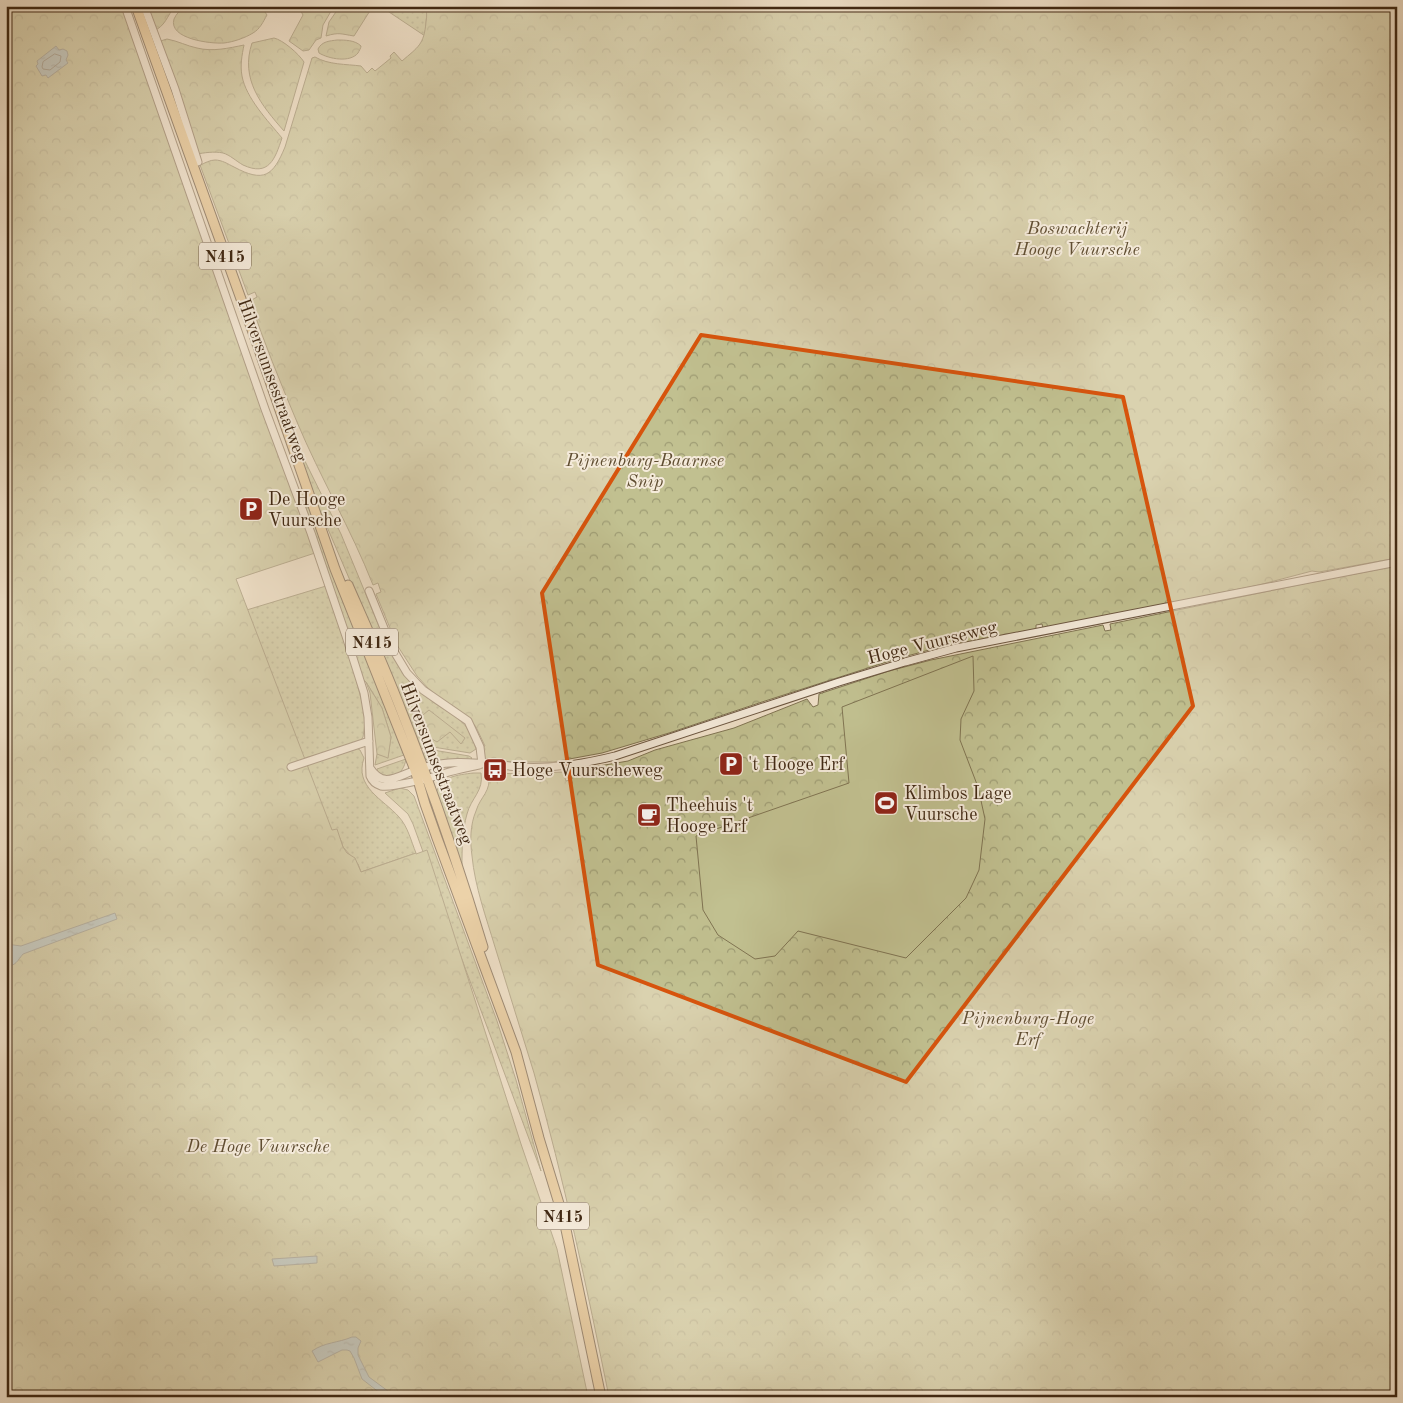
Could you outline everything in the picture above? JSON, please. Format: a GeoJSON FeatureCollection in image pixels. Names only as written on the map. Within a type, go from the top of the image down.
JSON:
{"type":"FeatureCollection","features":[{"type":"Feature","properties":{"kind":"main road","name":"Hilversumsestraatweg"},"geometry":{"type":"LineString","coordinates":[[136,6],[314,506],[400,708],[423,781],[464,883],[564,1220],[601,1397]]}},
{"type":"Feature","properties":{"kind":"street","name":"Hilversumsestraatweg"},"geometry":{"type":"LineString","coordinates":[[125,6],[346,636],[364,693],[368,716],[370,776],[375,784],[385,787],[423,781]]}},
{"type":"Feature","properties":{"kind":"street"},"geometry":{"type":"LineString","coordinates":[[144,6],[175,89],[198,162]]}},
{"type":"Feature","properties":{"kind":"street","name":"Hoge Vuurseweg"},"geometry":{"type":"LineString","coordinates":[[419,769],[461,762],[520,767],[587,763],[615,756],[839,682],[956,648],[1397,562]]}},
{"type":"Feature","properties":{"kind":"street","name":"Hilversumsestraatweg"},"geometry":{"type":"LineString","coordinates":[[369,591],[392,648],[407,673],[423,690],[468,721],[480,747],[482,764]]}},
{"type":"Feature","properties":{"kind":"street"},"geometry":{"type":"LineString","coordinates":[[290,767],[369,741]]}},
{"type":"Feature","properties":{"kind":"street","name":"Hoge Vuurseweg"},"geometry":{"type":"LineString","coordinates":[[423,781],[482,764]]}},
{"type":"Feature","properties":{"kind":"street","name":"Hilversumsestraatweg"},"geometry":{"type":"LineString","coordinates":[[370,768],[379,778],[385,780],[419,769]]}},
{"type":"Feature","properties":{"kind":"highlighted area"},"geometry":{"type":"Polygon","coordinates":[[[701,335],[1123,397],[1193,706],[906,1082],[598,965],[542,593],[701,335]]]}},
{"type":"Feature","properties":{"kind":"green space","name":"De Hoge Vuursche"},"geometry":{"type":"Polygon","coordinates":[[[6,6],[122,6],[315,553],[236,579],[332,830],[337,829],[347,853],[355,858],[361,872],[427,850],[521,1144],[557,1249],[588,1397],[6,1397],[6,6]]]}},
{"type":"Feature","properties":{"kind":"green space"},"geometry":{"type":"Polygon","coordinates":[[[145,6],[175,6],[163,24],[153,31],[145,6]]]}},
{"type":"Feature","properties":{"kind":"green space"},"geometry":{"type":"Polygon","coordinates":[[[183,6],[261,6],[267,15],[258,29],[246,37],[218,43],[192,39],[177,31],[174,26],[174,19],[183,6]]]}},
{"type":"Feature","properties":{"kind":"green space"},"geometry":{"type":"Polygon","coordinates":[[[298,6],[334,6],[323,25],[321,38],[316,40],[309,50],[303,51],[289,41],[303,15],[298,6]]]}},
{"type":"Feature","properties":{"kind":"green space"},"geometry":{"type":"Polygon","coordinates":[[[340,6],[373,6],[354,36],[337,34],[326,36],[329,22],[340,6]]]}},
{"type":"Feature","properties":{"kind":"green space"},"geometry":{"type":"Polygon","coordinates":[[[380,6],[425,6],[427,11],[425,36],[380,6]]]}},
{"type":"Feature","properties":{"kind":"green space"},"geometry":{"type":"Polygon","coordinates":[[[425,6],[1397,6],[1397,558],[1319,572],[1312,571],[1259,585],[1060,625],[1043,628],[1042,624],[1036,625],[1036,629],[933,649],[896,659],[602,753],[553,762],[513,762],[483,759],[483,747],[485,746],[476,727],[469,718],[428,688],[417,676],[397,645],[376,594],[381,592],[378,583],[373,585],[284,392],[250,301],[257,297],[255,292],[248,295],[200,165],[211,160],[218,160],[253,175],[266,174],[272,170],[285,147],[312,58],[315,57],[332,63],[361,66],[367,73],[372,68],[375,71],[391,58],[390,56],[394,52],[402,61],[422,41],[427,18],[425,6]]]}},
{"type":"Feature","properties":{"kind":"green space"},"geometry":{"type":"Polygon","coordinates":[[[274,38],[282,41],[304,62],[284,131],[255,91],[249,68],[252,43],[274,38]]]}},
{"type":"Feature","properties":{"kind":"green space"},"geometry":{"type":"Polygon","coordinates":[[[167,39],[209,50],[244,45],[241,68],[244,84],[258,109],[282,138],[277,153],[270,164],[259,169],[243,165],[223,153],[196,154],[157,42],[167,39]]]}},
{"type":"Feature","properties":{"kind":"green space"},"geometry":{"type":"Polygon","coordinates":[[[337,40],[353,41],[359,44],[361,48],[354,56],[345,59],[328,57],[319,53],[318,49],[322,44],[337,40]]]}},
{"type":"Feature","properties":{"kind":"green space"},"geometry":{"type":"Polygon","coordinates":[[[285,419],[341,534],[388,648],[402,670],[420,690],[466,726],[476,749],[470,753],[433,747],[418,749],[410,720],[309,485],[285,419]]]}},
{"type":"Feature","properties":{"kind":"green space"},"geometry":{"type":"Polygon","coordinates":[[[302,487],[404,755],[375,765],[377,754],[388,757],[391,737],[382,708],[363,679],[301,493],[302,487]]]}},
{"type":"Feature","properties":{"kind":"green space","name":"Pijnenburg-Hoge Erf"},"geometry":{"type":"Polygon","coordinates":[[[1397,566],[1397,1397],[609,1397],[574,1234],[545,1113],[473,868],[471,850],[472,827],[478,806],[489,785],[489,773],[563,772],[566,781],[572,779],[570,771],[628,761],[655,750],[734,728],[807,699],[813,707],[818,705],[819,694],[889,671],[931,660],[1103,625],[1105,631],[1111,630],[1110,624],[1397,566]]]}},
{"type":"Feature","properties":{"kind":"green space"},"geometry":{"type":"Polygon","coordinates":[[[326,586],[353,668],[363,706],[365,723],[363,737],[360,742],[292,762],[240,612],[326,586]]]}},
{"type":"Feature","properties":{"kind":"green space","name":"Klimbos Lage Vuursche"},"geometry":{"type":"Polygon","coordinates":[[[973,656],[974,691],[961,719],[960,740],[978,787],[985,819],[979,870],[966,898],[906,958],[798,931],[775,956],[755,959],[718,935],[703,910],[696,836],[849,783],[842,707],[973,656]]]}},
{"type":"Feature","properties":{"kind":"green space"},"geometry":{"type":"Polygon","coordinates":[[[366,682],[382,708],[391,737],[388,758],[377,754],[370,693],[366,682]]]}},
{"type":"Feature","properties":{"kind":"green space"},"geometry":{"type":"Polygon","coordinates":[[[429,710],[465,738],[461,744],[450,732],[437,742],[427,736],[418,719],[429,710]]]}},
{"type":"Feature","properties":{"kind":"green space"},"geometry":{"type":"Polygon","coordinates":[[[356,748],[360,750],[364,758],[362,768],[366,785],[402,821],[416,853],[361,872],[358,864],[343,847],[340,838],[315,833],[295,769],[356,748]]]}},
{"type":"Feature","properties":{"kind":"green space"},"geometry":{"type":"Polygon","coordinates":[[[433,750],[472,758],[470,760],[428,761],[421,754],[433,750]]]}},
{"type":"Feature","properties":{"kind":"green space"},"geometry":{"type":"Polygon","coordinates":[[[406,759],[405,765],[396,775],[388,776],[378,773],[377,769],[406,759]]]}},
{"type":"Feature","properties":{"kind":"green space"},"geometry":{"type":"Polygon","coordinates":[[[473,773],[481,773],[481,785],[465,820],[462,867],[436,794],[441,783],[446,780],[473,773]]]}},
{"type":"Feature","properties":{"kind":"green space"},"geometry":{"type":"Polygon","coordinates":[[[400,788],[408,790],[414,796],[497,1021],[516,1080],[541,1171],[413,824],[408,814],[385,793],[400,788]]]}},
{"type":"Feature","properties":{"kind":"water"},"geometry":{"type":"Polygon","coordinates":[[[56,46],[59,50],[67,51],[66,60],[68,63],[48,78],[46,75],[42,76],[36,66],[38,64],[37,61],[56,46]]]}},
{"type":"Feature","properties":{"kind":"water"},"geometry":{"type":"Polygon","coordinates":[[[115,913],[117,919],[23,954],[14,964],[6,966],[6,944],[21,946],[115,913]]]}},
{"type":"Feature","properties":{"kind":"water"},"geometry":{"type":"Polygon","coordinates":[[[317,1256],[317,1263],[274,1266],[272,1259],[317,1256]]]}},
{"type":"Feature","properties":{"kind":"water"},"geometry":{"type":"Polygon","coordinates":[[[356,1337],[361,1341],[358,1355],[369,1377],[396,1397],[385,1397],[362,1379],[350,1351],[342,1350],[318,1362],[312,1351],[356,1337]]]}},
{"type":"Feature","properties":{"kind":"place","name":"De Hooge Vuursche"},"geometry":{"type":"Point","coordinates":[251,509]}},
{"type":"Feature","properties":{"kind":"place","name":"'t Hooge Erf"},"geometry":{"type":"Point","coordinates":[731,764]}},
{"type":"Feature","properties":{"kind":"place","name":"Hoge Vuurscheweg"},"geometry":{"type":"Point","coordinates":[495,770]}},
{"type":"Feature","properties":{"kind":"place","name":"Klimbos Lage Vuursche"},"geometry":{"type":"Point","coordinates":[886,803]}},
{"type":"Feature","properties":{"kind":"place","name":"Theehuis 't Hooge Erf"},"geometry":{"type":"Point","coordinates":[649,815]}},
{"type":"Feature","properties":{"kind":"park label","name":"Boswachterij Hooge Vuursche"},"geometry":{"type":"Point","coordinates":[1077,238]}},
{"type":"Feature","properties":{"kind":"park label","name":"Pijnenburg-Baarnse Snip"},"geometry":{"type":"Point","coordinates":[645,470]}}]}
